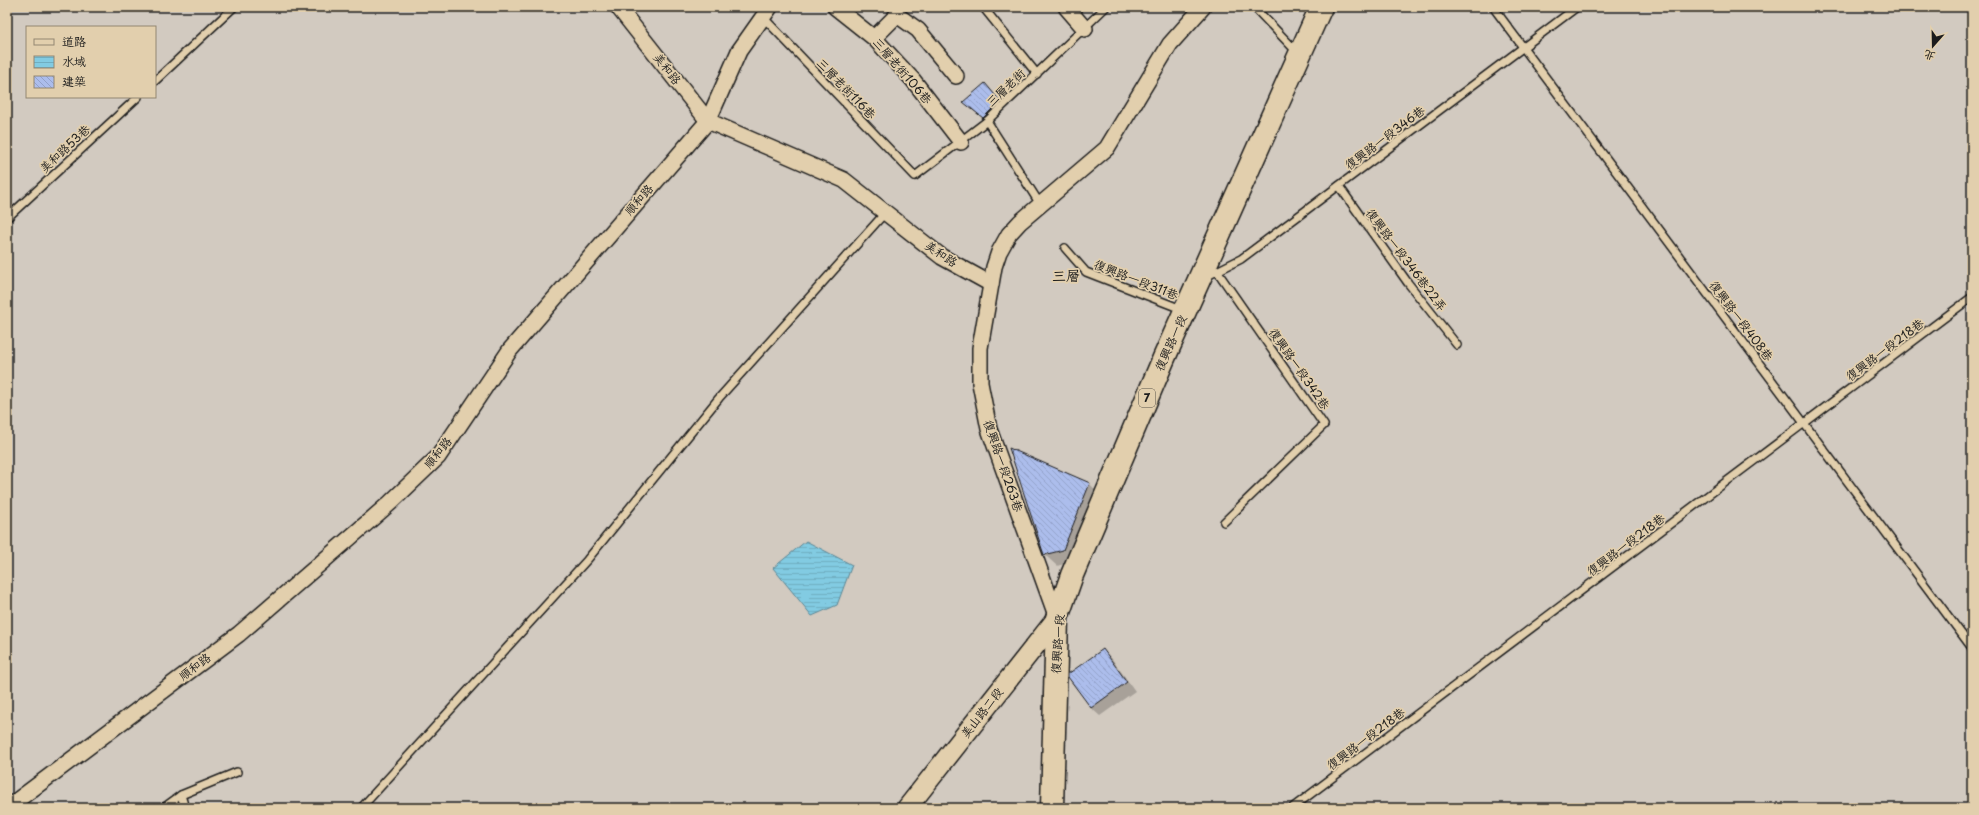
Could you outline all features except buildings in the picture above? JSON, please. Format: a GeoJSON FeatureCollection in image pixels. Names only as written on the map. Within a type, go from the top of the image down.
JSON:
{"type":"FeatureCollection","features":[{"type":"Feature","properties":{"kind":"main road","name":"復興路一段"},"geometry":{"type":"LineString","coordinates":[[1052,808],[1057,618],[1072,574],[1186,311],[1209,274],[1321,7]]}},
{"type":"Feature","properties":{"kind":"street","name":"美和路"},"geometry":{"type":"LineString","coordinates":[[618,7],[708,121],[844,180],[942,257],[991,284]]}},
{"type":"Feature","properties":{"kind":"street","name":"三層老街106巷"},"geometry":{"type":"LineString","coordinates":[[835,7],[874,38],[913,80],[961,142]]}},
{"type":"Feature","properties":{"kind":"street"},"geometry":{"type":"LineString","coordinates":[[1066,7],[1085,29]]}},
{"type":"Feature","properties":{"kind":"street"},"geometry":{"type":"LineString","coordinates":[[991,284],[996,259],[1009,234],[1040,204],[1107,148],[1170,44],[1203,7]]}},
{"type":"Feature","properties":{"kind":"street","name":"順和路"},"geometry":{"type":"LineString","coordinates":[[12,807],[239,634],[390,504],[438,457],[510,350],[708,121],[738,51],[766,12]]}},
{"type":"Feature","properties":{"kind":"street"},"geometry":{"type":"LineString","coordinates":[[874,38],[897,15],[918,30],[956,76]]}},
{"type":"Feature","properties":{"kind":"street","name":"復興路一段263巷"},"geometry":{"type":"LineString","coordinates":[[991,284],[980,348],[980,383],[989,429],[1057,618]]}},
{"type":"Feature","properties":{"kind":"street","name":"美山路二段"},"geometry":{"type":"LineString","coordinates":[[907,808],[1057,618]]}},
{"type":"Feature","properties":{"kind":"lane"},"geometry":{"type":"LineString","coordinates":[[156,80],[234,7]]}},
{"type":"Feature","properties":{"kind":"lane"},"geometry":{"type":"LineString","coordinates":[[983,7],[1037,74]]}},
{"type":"Feature","properties":{"kind":"lane","name":"三層老街"},"geometry":{"type":"LineString","coordinates":[[915,176],[987,121],[1085,29],[1106,7]]}},
{"type":"Feature","properties":{"kind":"lane"},"geometry":{"type":"LineString","coordinates":[[1254,7],[1300,55]]}},
{"type":"Feature","properties":{"kind":"lane","name":"復興路一段408巷"},"geometry":{"type":"LineString","coordinates":[[1493,7],[1972,648]]}},
{"type":"Feature","properties":{"kind":"lane","name":"復興路一段346巷"},"geometry":{"type":"LineString","coordinates":[[1209,274],[1241,259],[1524,48],[1576,7]]}},
{"type":"Feature","properties":{"kind":"lane","name":"三層老街116巷"},"geometry":{"type":"LineString","coordinates":[[766,12],[915,176]]}},
{"type":"Feature","properties":{"kind":"lane","name":"美和路53巷"},"geometry":{"type":"LineString","coordinates":[[7,218],[137,98]]}},
{"type":"Feature","properties":{"kind":"lane"},"geometry":{"type":"LineString","coordinates":[[987,121],[1040,204]]}},
{"type":"Feature","properties":{"kind":"lane","name":"復興路一段346巷22弄"},"geometry":{"type":"LineString","coordinates":[[1339,186],[1408,283],[1457,345]]}},
{"type":"Feature","properties":{"kind":"lane"},"geometry":{"type":"LineString","coordinates":[[361,808],[586,560],[719,398],[885,213]]}},
{"type":"Feature","properties":{"kind":"lane","name":"復興路一段311巷"},"geometry":{"type":"LineString","coordinates":[[1065,248],[1086,272],[1186,311]]}},
{"type":"Feature","properties":{"kind":"lane","name":"復興路一段342巷"},"geometry":{"type":"LineString","coordinates":[[1209,274],[1324,425],[1224,522]]}},
{"type":"Feature","properties":{"kind":"lane","name":"復興路一段218巷"},"geometry":{"type":"LineString","coordinates":[[1292,808],[1972,298]]}},
{"type":"Feature","properties":{"kind":"lane"},"geometry":{"type":"LineString","coordinates":[[164,808],[180,795],[237,772]]}},
{"type":"Feature","properties":{"kind":"lane"},"geometry":{"type":"LineString","coordinates":[[180,795],[185,808]]}},
{"type":"Feature","properties":{"kind":"water"},"geometry":{"type":"Polygon","coordinates":[[[806,541],[852,565],[837,605],[812,616],[773,568],[806,541]]]}},
{"type":"Feature","properties":{"kind":"district","name":"三層"},"geometry":{"type":"Point","coordinates":[1066,276]}}]}
